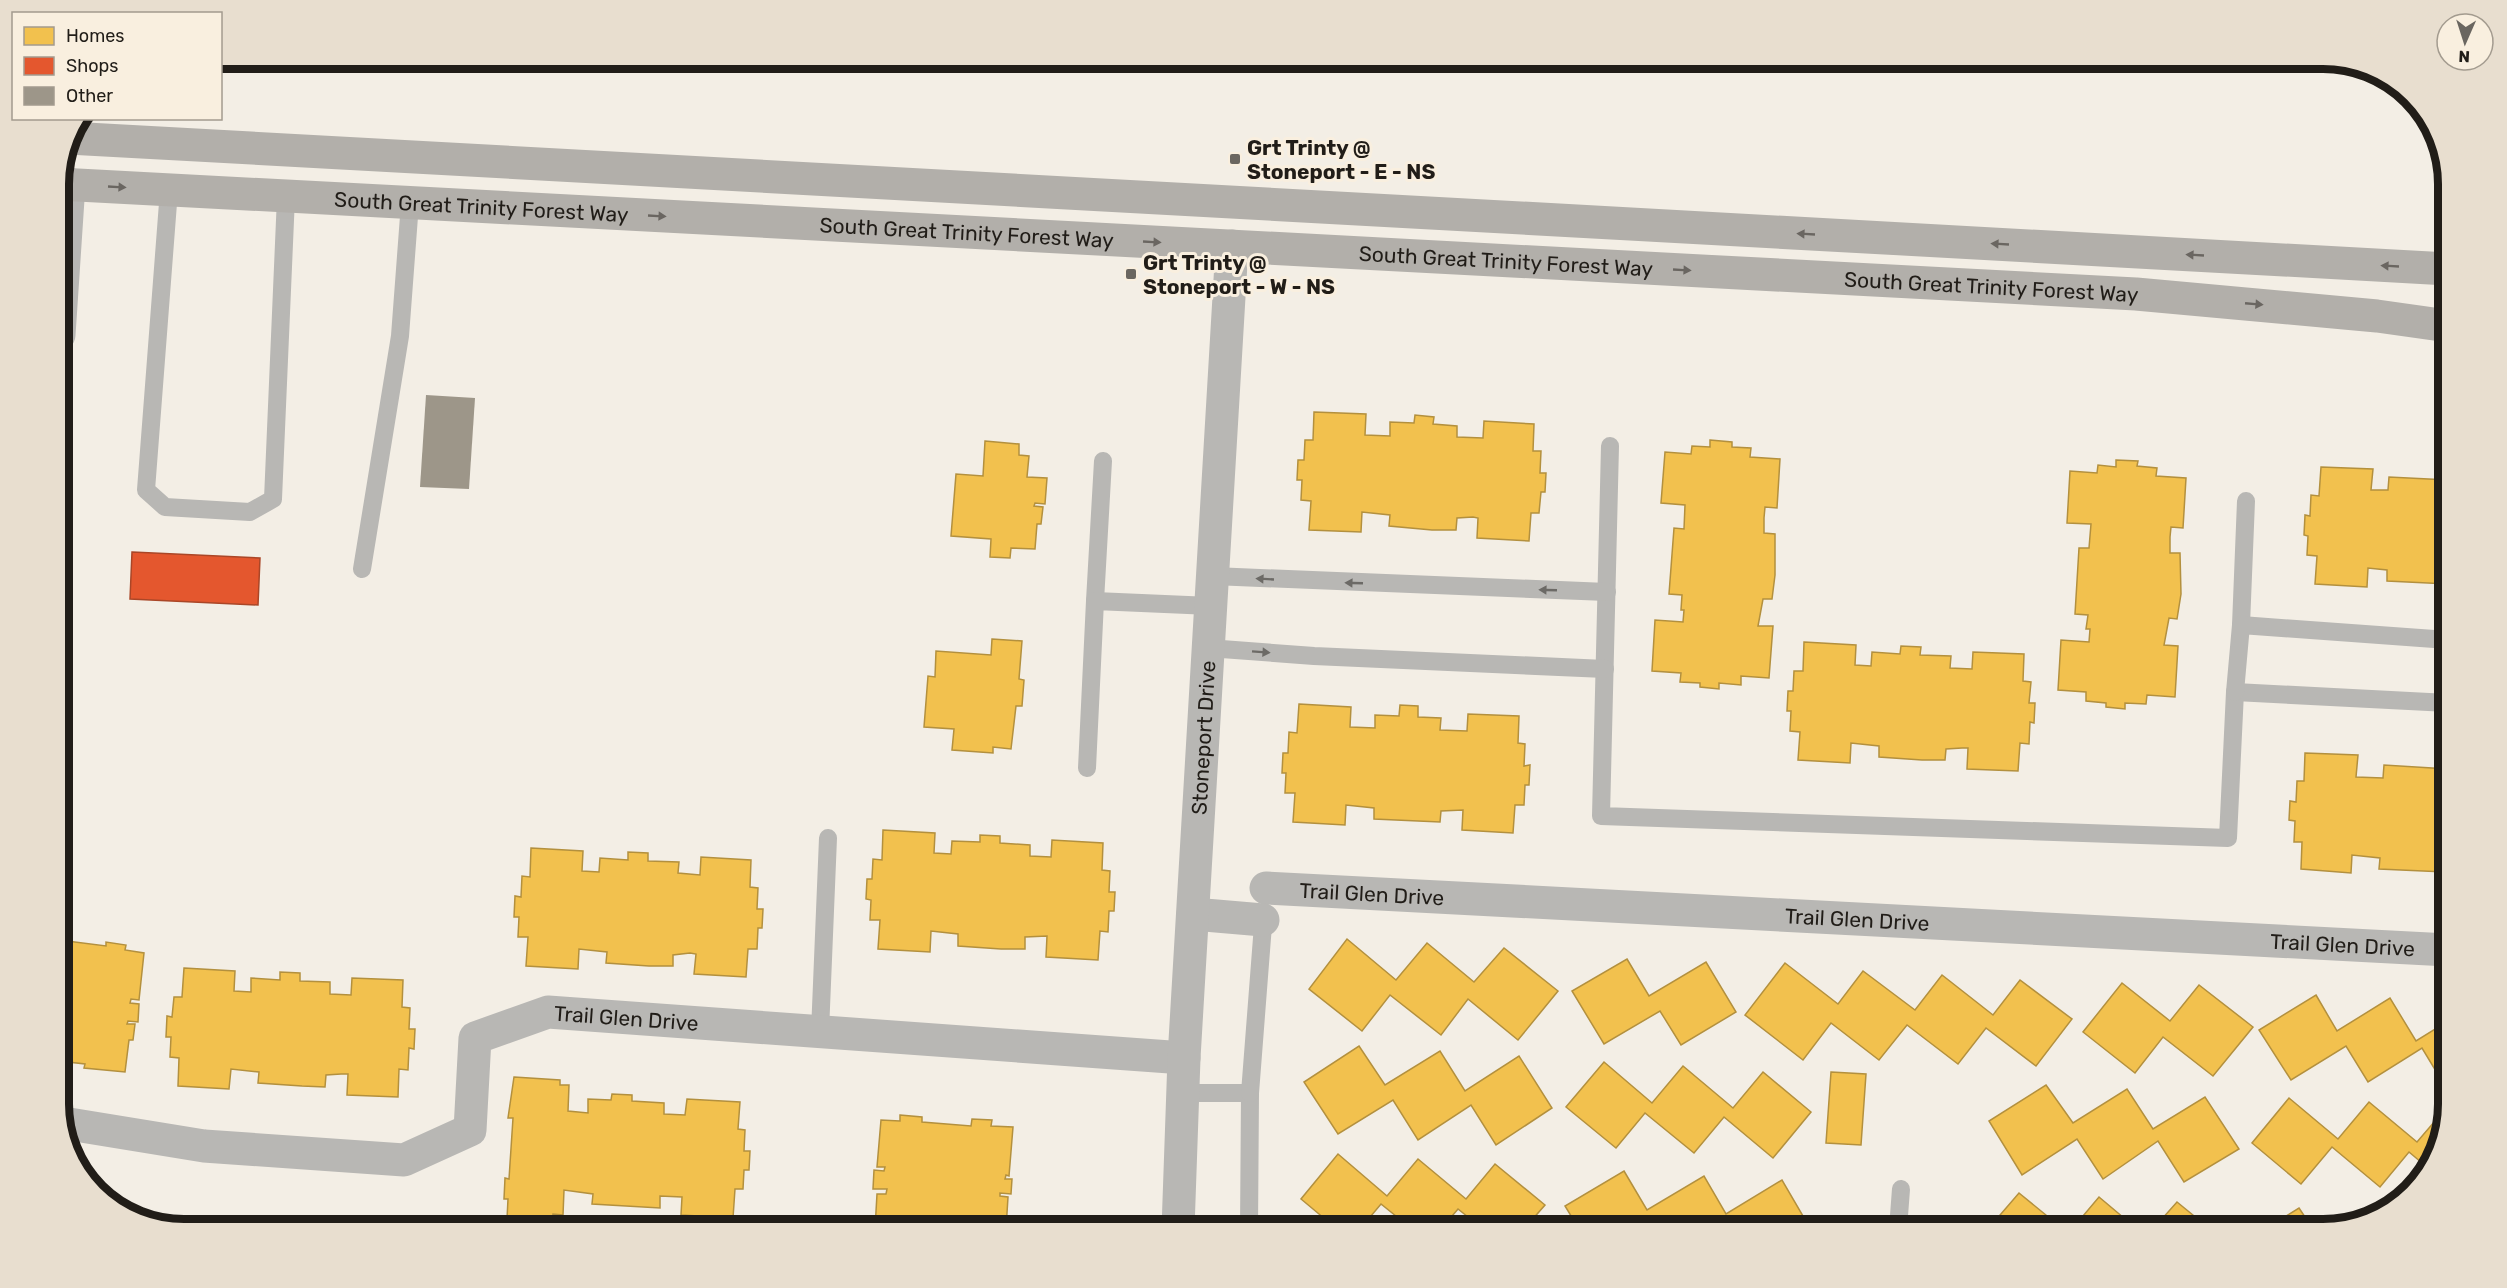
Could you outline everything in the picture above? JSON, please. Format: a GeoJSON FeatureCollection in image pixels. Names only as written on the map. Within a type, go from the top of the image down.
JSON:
{"type":"FeatureCollection","features":[{"type":"Feature","properties":{"kind":"main road","name":"South Great Trinity Forest Way"},"geometry":{"type":"LineString","coordinates":[[79,139],[2438,268]]}},
{"type":"Feature","properties":{"kind":"main road","name":"South Great Trinity Forest Way"},"geometry":{"type":"LineString","coordinates":[[69,184],[2136,294],[2377,316],[2438,325]]}},
{"type":"Feature","properties":{"kind":"street","name":"Stoneport Drive"},"geometry":{"type":"LineString","coordinates":[[1178,1219],[1184,1058],[1232,246]]}},
{"type":"Feature","properties":{"kind":"street","name":"Trail Glen Drive"},"geometry":{"type":"LineString","coordinates":[[1193,914],[1264,904],[2438,950]]}},
{"type":"Feature","properties":{"kind":"street","name":"Trail Glen Drive"},"geometry":{"type":"LineString","coordinates":[[71,1125],[204,1146],[404,1160],[470,1130],[475,1038],[548,1012],[1184,1058]]}},
{"type":"Feature","properties":{"kind":"lane"},"geometry":{"type":"LineString","coordinates":[[170,190],[146,490],[165,507],[186,509],[250,512],[273,499],[286,196]]}},
{"type":"Feature","properties":{"kind":"lane"},"geometry":{"type":"LineString","coordinates":[[362,569],[400,336],[410,203]]}},
{"type":"Feature","properties":{"kind":"lane"},"geometry":{"type":"LineString","coordinates":[[1610,446],[1601,816],[2228,838],[2246,501]]}},
{"type":"Feature","properties":{"kind":"lane"},"geometry":{"type":"LineString","coordinates":[[1087,768],[1103,461]]}},
{"type":"Feature","properties":{"kind":"lane"},"geometry":{"type":"LineString","coordinates":[[1095,601],[1212,591],[1607,592]]}},
{"type":"Feature","properties":{"kind":"lane"},"geometry":{"type":"LineString","coordinates":[[2241,625],[2438,639]]}},
{"type":"Feature","properties":{"kind":"lane"},"geometry":{"type":"LineString","coordinates":[[1208,648],[1314,656],[1605,669]]}},
{"type":"Feature","properties":{"kind":"lane"},"geometry":{"type":"LineString","coordinates":[[2235,692],[2438,702]]}},
{"type":"Feature","properties":{"kind":"lane"},"geometry":{"type":"LineString","coordinates":[[820,1032],[828,838]]}},
{"type":"Feature","properties":{"kind":"lane"},"geometry":{"type":"LineString","coordinates":[[1249,1219],[1250,1093],[1264,904]]}},
{"type":"Feature","properties":{"kind":"lane"},"geometry":{"type":"LineString","coordinates":[[1183,1093],[1250,1093]]}},
{"type":"Feature","properties":{"kind":"lane"},"geometry":{"type":"LineString","coordinates":[[1899,1219],[1900,1189]]}},
{"type":"Feature","properties":{"kind":"building: Homes"},"geometry":{"type":"Polygon","coordinates":[[[1314,412],[1366,414],[1365,435],[1390,436],[1390,422],[1414,423],[1415,415],[1434,417],[1433,424],[1457,426],[1457,437],[1483,438],[1484,421],[1534,424],[1533,451],[1541,451],[1540,473],[1546,473],[1545,492],[1541,492],[1539,513],[1531,513],[1529,541],[1477,538],[1478,518],[1473,517],[1457,518],[1456,530],[1432,530],[1389,526],[1390,515],[1362,512],[1361,532],[1309,530],[1311,501],[1301,500],[1302,480],[1297,480],[1298,460],[1304,460],[1305,440],[1313,440],[1314,412]]]}},
{"type":"Feature","properties":{"kind":"building: Homes"},"geometry":{"type":"Polygon","coordinates":[[[1710,440],[1732,442],[1732,447],[1751,448],[1750,457],[1780,459],[1777,508],[1765,507],[1764,518],[1764,533],[1775,534],[1775,575],[1772,599],[1763,599],[1758,626],[1773,626],[1769,678],[1741,676],[1741,685],[1719,683],[1719,689],[1700,687],[1700,683],[1680,682],[1681,673],[1652,671],[1655,620],[1683,622],[1684,610],[1681,610],[1682,595],[1669,594],[1674,528],[1684,529],[1685,505],[1661,503],[1665,452],[1691,454],[1692,446],[1710,447],[1710,440]]]}},
{"type":"Feature","properties":{"kind":"building: Homes"},"geometry":{"type":"Polygon","coordinates":[[[985,441],[1019,444],[1019,455],[1029,456],[1027,477],[1047,478],[1045,504],[1035,503],[1034,506],[1043,507],[1041,524],[1037,524],[1035,549],[1011,548],[1010,558],[990,557],[991,539],[951,536],[956,474],[983,476],[985,441]]]}},
{"type":"Feature","properties":{"kind":"building: Homes"},"geometry":{"type":"Polygon","coordinates":[[[2116,460],[2138,461],[2137,466],[2157,468],[2156,476],[2186,478],[2183,528],[2171,527],[2170,537],[2170,553],[2180,553],[2181,594],[2177,619],[2169,618],[2164,645],[2178,646],[2175,697],[2147,695],[2146,704],[2125,703],[2125,709],[2106,707],[2106,703],[2086,701],[2086,692],[2058,690],[2061,640],[2089,642],[2090,629],[2086,629],[2088,615],[2075,614],[2079,548],[2089,548],[2091,524],[2067,523],[2070,471],[2097,473],[2098,465],[2116,467],[2116,460]]]}},
{"type":"Feature","properties":{"kind":"building: Homes"},"geometry":{"type":"Polygon","coordinates":[[[2321,467],[2373,469],[2371,490],[2388,490],[2389,477],[2438,479],[2438,584],[2387,581],[2387,570],[2368,568],[2367,587],[2315,584],[2317,556],[2307,555],[2308,536],[2304,535],[2305,515],[2310,516],[2311,495],[2319,496],[2321,467]]]}},
{"type":"Feature","properties":{"kind":"building: Homes"},"geometry":{"type":"Polygon","coordinates":[[[992,639],[1022,641],[1019,679],[1024,680],[1022,706],[1016,706],[1011,749],[993,747],[993,753],[952,750],[954,729],[924,727],[928,676],[935,677],[936,651],[991,655],[992,639]]]}},
{"type":"Feature","properties":{"kind":"building: Homes"},"geometry":{"type":"Polygon","coordinates":[[[1804,642],[1856,645],[1855,665],[1871,666],[1872,652],[1900,654],[1901,646],[1921,647],[1920,655],[1951,656],[1950,668],[1972,669],[1973,652],[2024,654],[2023,681],[2031,682],[2029,703],[2035,703],[2034,723],[2030,722],[2029,744],[2020,743],[2018,771],[1967,769],[1968,748],[1946,749],[1945,760],[1922,760],[1879,757],[1879,746],[1851,743],[1850,763],[1798,760],[1800,732],[1790,731],[1791,711],[1787,711],[1788,691],[1793,691],[1794,671],[1803,671],[1804,642]]]}},
{"type":"Feature","properties":{"kind":"building: Homes"},"geometry":{"type":"Polygon","coordinates":[[[1299,704],[1351,707],[1350,727],[1375,728],[1375,715],[1399,716],[1400,705],[1418,706],[1418,717],[1441,718],[1440,730],[1467,731],[1468,714],[1519,716],[1518,743],[1525,744],[1524,766],[1530,765],[1529,785],[1525,785],[1524,805],[1515,805],[1513,833],[1462,830],[1463,810],[1441,811],[1440,822],[1374,819],[1374,808],[1346,805],[1345,825],[1293,822],[1295,793],[1285,793],[1286,773],[1282,773],[1283,753],[1288,753],[1289,732],[1297,733],[1299,704]]]}},
{"type":"Feature","properties":{"kind":"building: Homes"},"geometry":{"type":"Polygon","coordinates":[[[2305,753],[2358,755],[2356,777],[2383,778],[2384,765],[2438,768],[2438,872],[2379,869],[2380,858],[2352,855],[2351,873],[2301,869],[2302,842],[2294,842],[2295,821],[2289,820],[2290,801],[2296,802],[2297,781],[2304,781],[2305,753]]]}},
{"type":"Feature","properties":{"kind":"building: Homes"},"geometry":{"type":"Polygon","coordinates":[[[883,830],[935,833],[934,853],[951,854],[952,841],[980,842],[980,835],[1000,836],[1000,843],[1030,845],[1030,856],[1051,857],[1052,840],[1103,843],[1102,870],[1110,871],[1109,892],[1115,892],[1114,911],[1109,911],[1108,932],[1100,931],[1098,960],[1046,957],[1047,936],[1025,937],[1025,949],[1001,949],[958,946],[958,934],[931,931],[930,952],[878,949],[880,920],[870,920],[871,900],[866,899],[867,879],[872,879],[873,859],[882,860],[883,830]]]}},
{"type":"Feature","properties":{"kind":"building: Homes"},"geometry":{"type":"Polygon","coordinates":[[[531,848],[583,851],[582,871],[599,872],[600,858],[628,860],[628,852],[648,853],[648,861],[679,862],[678,873],[700,875],[701,857],[751,860],[750,887],[758,888],[757,909],[763,909],[762,928],[758,928],[757,949],[748,949],[746,977],[694,974],[696,954],[690,953],[673,955],[673,966],[649,966],[606,963],[607,952],[579,949],[578,969],[526,966],[528,937],[518,937],[519,917],[514,917],[515,896],[521,897],[522,876],[530,877],[531,848]]]}},
{"type":"Feature","properties":{"kind":"building: Homes"},"geometry":{"type":"Polygon","coordinates":[[[1347,939],[1396,980],[1427,943],[1474,982],[1504,948],[1558,991],[1518,1040],[1468,999],[1441,1035],[1390,995],[1362,1031],[1309,989],[1347,939]]]}},
{"type":"Feature","properties":{"kind":"building: Homes"},"geometry":{"type":"Polygon","coordinates":[[[69,941],[106,946],[106,942],[126,945],[125,950],[144,953],[139,1000],[131,999],[130,1003],[139,1004],[138,1022],[128,1021],[127,1024],[135,1024],[133,1040],[129,1040],[125,1072],[84,1068],[85,1064],[69,1062],[69,941]]]}},
{"type":"Feature","properties":{"kind":"building: Homes"},"geometry":{"type":"Polygon","coordinates":[[[1627,959],[1649,996],[1706,962],[1736,1012],[1681,1045],[1660,1011],[1604,1044],[1572,991],[1627,959]]]}},
{"type":"Feature","properties":{"kind":"building: Homes"},"geometry":{"type":"Polygon","coordinates":[[[1785,963],[1838,1004],[1863,971],[1915,1010],[1942,975],[1993,1015],[2020,980],[2072,1019],[2036,1066],[1986,1028],[1958,1064],[1907,1025],[1879,1060],[1831,1023],[1803,1060],[1745,1015],[1785,963]]]}},
{"type":"Feature","properties":{"kind":"building: Homes"},"geometry":{"type":"Polygon","coordinates":[[[184,968],[235,971],[234,991],[251,992],[251,978],[280,980],[280,972],[300,973],[300,981],[330,982],[330,994],[351,995],[352,978],[403,980],[402,1007],[410,1008],[409,1029],[415,1029],[414,1049],[409,1048],[408,1070],[399,1069],[398,1097],[347,1095],[348,1074],[326,1075],[325,1087],[258,1083],[259,1072],[231,1069],[229,1089],[178,1086],[179,1058],[170,1057],[171,1037],[166,1037],[167,1016],[172,1017],[174,997],[182,997],[184,968]]]}},
{"type":"Feature","properties":{"kind":"building: Homes"},"geometry":{"type":"Polygon","coordinates":[[[2122,983],[2170,1021],[2199,985],[2253,1027],[2213,1076],[2163,1037],[2135,1073],[2083,1032],[2122,983]]]}},
{"type":"Feature","properties":{"kind":"building: Homes"},"geometry":{"type":"Polygon","coordinates":[[[2316,995],[2337,1031],[2390,998],[2416,1041],[2438,1027],[2438,1074],[2422,1048],[2368,1082],[2346,1046],[2291,1080],[2259,1030],[2316,995]]]}},
{"type":"Feature","properties":{"kind":"building: Homes"},"geometry":{"type":"Polygon","coordinates":[[[1359,1046],[1385,1085],[1440,1051],[1465,1091],[1519,1056],[1552,1108],[1496,1145],[1471,1105],[1418,1140],[1393,1100],[1338,1134],[1304,1082],[1359,1046]]]}},
{"type":"Feature","properties":{"kind":"building: Homes"},"geometry":{"type":"Polygon","coordinates":[[[1604,1062],[1652,1103],[1683,1066],[1733,1108],[1763,1072],[1811,1112],[1773,1158],[1724,1117],[1694,1153],[1645,1113],[1616,1148],[1566,1107],[1604,1062]]]}},
{"type":"Feature","properties":{"kind":"building: Homes"},"geometry":{"type":"Polygon","coordinates":[[[1831,1072],[1866,1074],[1861,1145],[1826,1143],[1831,1072]]]}},
{"type":"Feature","properties":{"kind":"building: Homes"},"geometry":{"type":"Polygon","coordinates":[[[514,1077],[560,1080],[560,1085],[569,1085],[568,1111],[588,1113],[588,1099],[611,1100],[612,1094],[632,1095],[632,1101],[664,1103],[664,1114],[685,1115],[687,1099],[740,1102],[738,1129],[745,1130],[744,1151],[750,1151],[749,1170],[744,1170],[743,1189],[735,1189],[733,1218],[681,1215],[682,1197],[660,1196],[660,1208],[592,1204],[593,1194],[564,1190],[563,1215],[553,1214],[552,1219],[507,1219],[508,1199],[504,1199],[505,1178],[509,1179],[513,1118],[508,1118],[514,1077]]]}},
{"type":"Feature","properties":{"kind":"building: Homes"},"geometry":{"type":"Polygon","coordinates":[[[2046,1085],[2073,1123],[2127,1089],[2153,1129],[2205,1097],[2239,1149],[2184,1182],[2158,1141],[2103,1179],[2077,1139],[2022,1175],[1989,1121],[2046,1085]]]}},
{"type":"Feature","properties":{"kind":"building: Homes"},"geometry":{"type":"Polygon","coordinates":[[[2289,1098],[2338,1139],[2369,1102],[2417,1142],[2437,1119],[2434,1134],[2422,1163],[2409,1152],[2380,1187],[2332,1147],[2301,1184],[2252,1143],[2289,1098]]]}},
{"type":"Feature","properties":{"kind":"building: Homes"},"geometry":{"type":"Polygon","coordinates":[[[900,1115],[922,1117],[922,1122],[971,1126],[972,1119],[992,1120],[991,1126],[1013,1127],[1009,1176],[1006,1175],[1005,1179],[1012,1179],[1011,1194],[1000,1193],[1000,1196],[1008,1197],[1007,1219],[876,1219],[877,1194],[886,1194],[887,1189],[873,1189],[874,1170],[884,1171],[885,1167],[877,1167],[881,1120],[900,1121],[900,1115]]]}},
{"type":"Feature","properties":{"kind":"building: Homes"},"geometry":{"type":"Polygon","coordinates":[[[1338,1154],[1387,1196],[1418,1159],[1466,1199],[1495,1164],[1545,1205],[1533,1219],[1470,1219],[1458,1209],[1450,1219],[1400,1219],[1381,1204],[1368,1219],[1325,1219],[1301,1199],[1338,1154]]]}},
{"type":"Feature","properties":{"kind":"building: Homes"},"geometry":{"type":"Polygon","coordinates":[[[1624,1171],[1647,1210],[1704,1176],[1726,1214],[1782,1180],[1805,1219],[1573,1219],[1565,1206],[1624,1171]]]}},
{"type":"Feature","properties":{"kind":"building: Homes"},"geometry":{"type":"Polygon","coordinates":[[[2019,1193],[2051,1219],[1997,1219],[2019,1193]]]}},
{"type":"Feature","properties":{"kind":"building: Homes"},"geometry":{"type":"Polygon","coordinates":[[[2099,1197],[2125,1219],[2080,1219],[2099,1197]]]}},
{"type":"Feature","properties":{"kind":"building: Homes"},"geometry":{"type":"Polygon","coordinates":[[[2177,1202],[2198,1219],[2162,1219],[2177,1202]]]}},
{"type":"Feature","properties":{"kind":"building: Homes"},"geometry":{"type":"Polygon","coordinates":[[[2299,1208],[2306,1219],[2281,1219],[2299,1208]]]}},
{"type":"Feature","properties":{"kind":"building: Shops"},"geometry":{"type":"Polygon","coordinates":[[[132,552],[260,558],[258,605],[130,599],[132,552]]]}},
{"type":"Feature","properties":{"kind":"building: Other"},"geometry":{"type":"Polygon","coordinates":[[[426,395],[475,398],[469,489],[420,487],[426,395]]]}},
{"type":"Feature","properties":{"kind":"place","name":"Grt Trinty @ Stoneport - E - NS"},"geometry":{"type":"Point","coordinates":[1235,159]}},
{"type":"Feature","properties":{"kind":"place","name":"Grt Trinty @ Stoneport - W - NS"},"geometry":{"type":"Point","coordinates":[1131,274]}}]}
